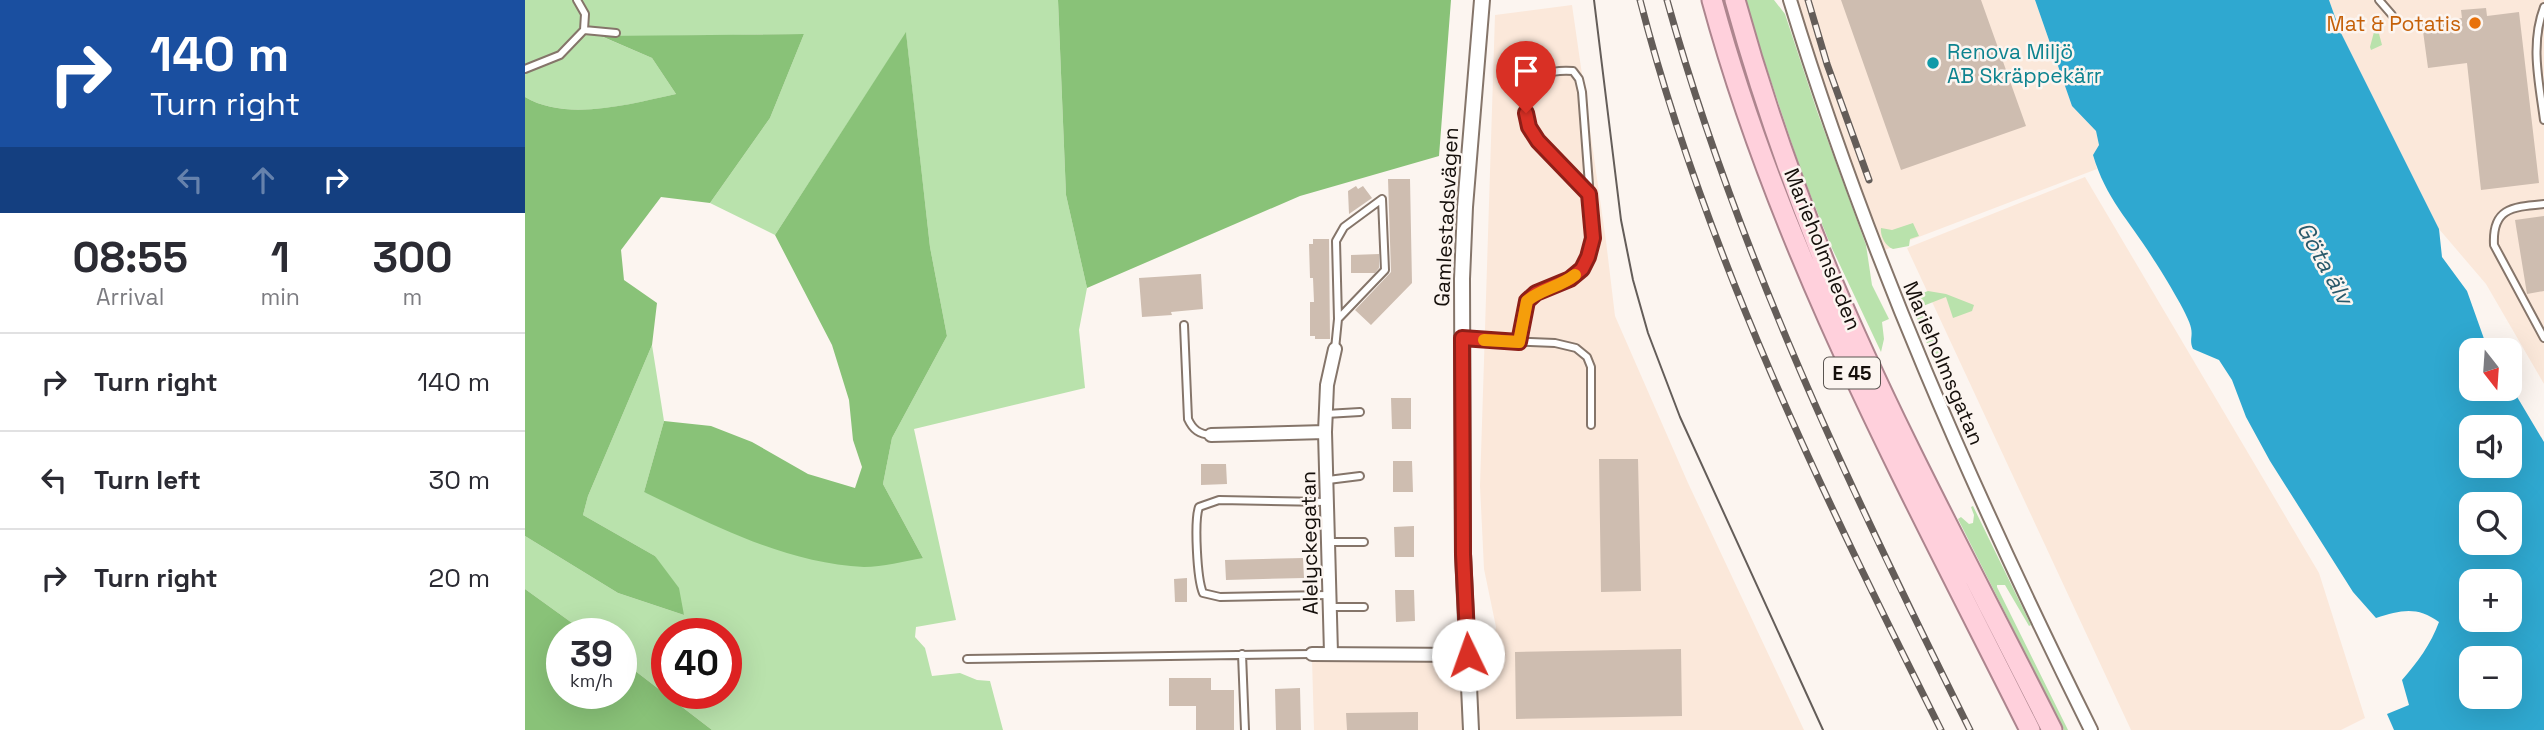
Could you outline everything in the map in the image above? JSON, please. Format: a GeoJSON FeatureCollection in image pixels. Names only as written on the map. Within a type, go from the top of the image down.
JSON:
{"type":"FeatureCollection","features":[{"type":"Feature","properties":{"kind":"highway","name":"Marieholmsleden"},"geometry":{"type":"LineString","coordinates":[[1712,0],[1772,186],[1835,338],[2030,730]]}},
{"type":"Feature","properties":{"kind":"highway","name":"Marieholmsleden"},"geometry":{"type":"LineString","coordinates":[[1735,0],[1750,55],[1793,181],[1830,276],[1874,373],[2052,730]]}},
{"type":"Feature","properties":{"kind":"street","name":"Gamlestadsvägen"},"geometry":{"type":"LineString","coordinates":[[1471,730],[1463,554],[1462,338],[1465,207],[1482,0]]}},
{"type":"Feature","properties":{"kind":"street","name":"Marieholmsgatan"},"geometry":{"type":"LineString","coordinates":[[1790,0],[1845,166],[1907,326],[2008,562],[2091,730]]}},
{"type":"Feature","properties":{"kind":"street","name":"Alelyckegatan"},"geometry":{"type":"LineString","coordinates":[[1331,653],[1325,432],[1327,385],[1335,349]]}},
{"type":"Feature","properties":{"kind":"street"},"geometry":{"type":"LineString","coordinates":[[1211,435],[1325,432]]}},
{"type":"Feature","properties":{"kind":"street"},"geometry":{"type":"LineString","coordinates":[[1312,654],[1468,655]]}},
{"type":"Feature","properties":{"kind":"lane"},"geometry":{"type":"LineString","coordinates":[[525,69],[560,55],[584,30],[585,14],[577,0]]}},
{"type":"Feature","properties":{"kind":"lane"},"geometry":{"type":"LineString","coordinates":[[2379,0],[2392,15]]}},
{"type":"Feature","properties":{"kind":"lane"},"geometry":{"type":"LineString","coordinates":[[2544,7],[2535,44],[2544,120]]}},
{"type":"Feature","properties":{"kind":"lane"},"geometry":{"type":"LineString","coordinates":[[584,30],[617,33]]}},
{"type":"Feature","properties":{"kind":"lane"},"geometry":{"type":"LineString","coordinates":[[1519,342],[1527,301],[1536,293],[1570,279],[1582,269],[1593,238],[1579,79],[1573,71],[1557,70],[1543,75],[1531,85],[1526,97],[1529,127],[1538,141],[1589,194]]}},
{"type":"Feature","properties":{"kind":"lane","name":"Alelyckegatan"},"geometry":{"type":"LineString","coordinates":[[1335,349],[1338,319],[1336,241],[1344,227],[1382,199],[1385,270],[1338,319]]}},
{"type":"Feature","properties":{"kind":"lane"},"geometry":{"type":"LineString","coordinates":[[2544,204],[2505,211],[2497,218],[2493,230],[2494,245],[2544,338]]}},
{"type":"Feature","properties":{"kind":"lane"},"geometry":{"type":"LineString","coordinates":[[1184,325],[1188,419],[1192,429],[1203,435],[1211,435]]}},
{"type":"Feature","properties":{"kind":"lane"},"geometry":{"type":"LineString","coordinates":[[1462,338],[1555,343],[1576,348],[1587,357],[1591,367],[1591,425]]}},
{"type":"Feature","properties":{"kind":"lane"},"geometry":{"type":"LineString","coordinates":[[1326,414],[1360,412]]}},
{"type":"Feature","properties":{"kind":"lane"},"geometry":{"type":"LineString","coordinates":[[1328,480],[1360,476]]}},
{"type":"Feature","properties":{"kind":"lane"},"geometry":{"type":"LineString","coordinates":[[1328,502],[1219,500],[1199,507],[1199,585],[1203,593],[1210,597],[1330,601],[1364,607]]}},
{"type":"Feature","properties":{"kind":"lane"},"geometry":{"type":"LineString","coordinates":[[1329,542],[1364,542]]}},
{"type":"Feature","properties":{"kind":"lane"},"geometry":{"type":"LineString","coordinates":[[1242,654],[1245,730]]}},
{"type":"Feature","properties":{"kind":"lane"},"geometry":{"type":"LineString","coordinates":[[967,659],[1312,654]]}},
{"type":"Feature","properties":{"kind":"shaded area"},"geometry":{"type":"Polygon","coordinates":[[[1795,0],[2035,0],[2072,106],[2096,131],[2099,145],[2093,155],[2097,169],[1882,251],[1830,108],[1795,0]]]}},
{"type":"Feature","properties":{"kind":"shaded area"},"geometry":{"type":"Polygon","coordinates":[[[2329,0],[2544,0],[2544,384],[2522,346],[2522,338],[2517,338],[2486,284],[2439,229],[2340,31],[2329,0]]]}},
{"type":"Feature","properties":{"kind":"shaded area"},"geometry":{"type":"Polygon","coordinates":[[[1572,5],[1615,316],[1688,483],[1804,730],[1314,730],[1312,659],[1492,649],[1496,627],[1484,569],[1480,486],[1495,15],[1572,5]]]}},
{"type":"Feature","properties":{"kind":"shaded area"},"geometry":{"type":"Polygon","coordinates":[[[2085,177],[2319,573],[2365,718],[2341,730],[2131,730],[1907,248],[2085,177]]]}},
{"type":"Feature","properties":{"kind":"green space"},"geometry":{"type":"Polygon","coordinates":[[[525,0],[1058,0],[1066,195],[1087,288],[1079,330],[1085,388],[914,429],[956,620],[916,627],[915,637],[925,648],[932,676],[960,673],[977,680],[990,681],[1003,730],[712,730],[685,709],[742,709],[742,618],[651,618],[651,683],[637,672],[637,618],[565,618],[525,589],[525,536],[618,593],[684,615],[655,556],[583,515],[588,496],[652,345],[664,421],[644,492],[923,558],[883,484],[892,438],[947,336],[930,247],[906,33],[775,235],[710,203],[770,118],[804,34],[603,37],[652,58],[676,94],[599,109],[579,110],[542,104],[525,97],[525,0]]]}},
{"type":"Feature","properties":{"kind":"green space"},"geometry":{"type":"Polygon","coordinates":[[[1058,0],[1451,0],[1439,156],[1300,196],[1087,288],[1066,195],[1058,0]]]}},
{"type":"Feature","properties":{"kind":"green space"},"geometry":{"type":"Polygon","coordinates":[[[1744,0],[1774,0],[1785,14],[1866,245],[1872,285],[1889,319],[1882,322],[1884,339],[1881,352],[1830,244],[1801,171],[1744,0]]]}},
{"type":"Feature","properties":{"kind":"green space"},"geometry":{"type":"Polygon","coordinates":[[[2374,15],[2382,45],[2371,50],[2374,32],[2371,16],[2374,15]]]}},
{"type":"Feature","properties":{"kind":"green space"},"geometry":{"type":"Polygon","coordinates":[[[906,32],[930,247],[947,336],[892,438],[883,484],[923,558],[871,567],[835,564],[806,558],[750,540],[644,492],[664,421],[711,426],[752,442],[808,474],[855,488],[862,467],[853,440],[849,400],[832,345],[775,235],[906,32]]]}},
{"type":"Feature","properties":{"kind":"green space"},"geometry":{"type":"Polygon","coordinates":[[[804,34],[770,118],[710,203],[661,197],[621,250],[624,280],[657,303],[652,345],[588,496],[583,515],[655,556],[679,588],[684,615],[618,593],[525,536],[525,97],[542,104],[579,110],[619,106],[676,94],[652,58],[601,36],[804,34]]]}},
{"type":"Feature","properties":{"kind":"green space"},"geometry":{"type":"Polygon","coordinates":[[[1913,223],[1919,236],[1910,239],[1909,246],[1893,249],[1885,243],[1881,228],[1892,230],[1913,223]]]}},
{"type":"Feature","properties":{"kind":"green space"},"geometry":{"type":"Polygon","coordinates":[[[1928,291],[1946,294],[1974,305],[1972,311],[1953,318],[1946,297],[1923,306],[1943,360],[1942,366],[1937,369],[1909,298],[1928,291]]]}},
{"type":"Feature","properties":{"kind":"green space"},"geometry":{"type":"Polygon","coordinates":[[[1973,506],[2031,625],[2029,626],[2005,585],[1997,587],[2068,730],[2064,730],[1958,519],[1961,517],[1969,524],[1973,523],[1973,506]]]}},
{"type":"Feature","properties":{"kind":"green space"},"geometry":{"type":"Polygon","coordinates":[[[525,589],[565,618],[546,618],[546,709],[637,709],[637,672],[651,683],[651,709],[685,709],[712,730],[525,730],[525,589]]]}},
{"type":"Feature","properties":{"kind":"water","name":"Göta älv"},"geometry":{"type":"Polygon","coordinates":[[[2035,0],[2329,0],[2340,31],[2439,229],[2442,257],[2467,291],[2484,338],[2459,338],[2459,401],[2520,401],[2544,442],[2544,730],[2394,730],[2387,714],[2409,705],[2402,680],[2423,653],[2439,622],[2409,611],[2376,618],[2353,592],[2270,461],[2246,417],[2232,380],[2219,360],[2193,349],[2191,328],[2180,304],[2104,184],[2093,155],[2099,145],[2096,131],[2072,106],[2035,0]]]}},
{"type":"Feature","properties":{"kind":"building","name":"Renova Miljö AB Skräppekärr"},"geometry":{"type":"Polygon","coordinates":[[[1841,0],[1981,0],[2026,126],[1901,170],[1841,0]]]}},
{"type":"Feature","properties":{"kind":"building"},"geometry":{"type":"Polygon","coordinates":[[[2486,8],[2487,16],[2519,12],[2539,183],[2481,190],[2467,63],[2428,68],[2422,24],[2462,18],[2461,10],[2486,8]]]}},
{"type":"Feature","properties":{"kind":"building"},"geometry":{"type":"Polygon","coordinates":[[[1388,179],[1410,179],[1412,283],[1371,325],[1355,310],[1391,272],[1388,179]]]}},
{"type":"Feature","properties":{"kind":"building"},"geometry":{"type":"Polygon","coordinates":[[[1356,186],[1358,189],[1363,186],[1372,198],[1349,214],[1348,191],[1356,186]]]}},
{"type":"Feature","properties":{"kind":"building"},"geometry":{"type":"Polygon","coordinates":[[[2544,216],[2544,291],[2527,294],[2515,220],[2544,216]]]}},
{"type":"Feature","properties":{"kind":"building"},"geometry":{"type":"Polygon","coordinates":[[[1313,239],[1329,239],[1330,339],[1315,339],[1315,336],[1310,336],[1310,302],[1314,302],[1309,244],[1313,244],[1313,239]]]}},
{"type":"Feature","properties":{"kind":"building"},"geometry":{"type":"Polygon","coordinates":[[[1379,254],[1379,268],[1375,273],[1351,273],[1351,255],[1379,254]]]}},
{"type":"Feature","properties":{"kind":"building"},"geometry":{"type":"Polygon","coordinates":[[[1201,274],[1203,309],[1142,317],[1139,278],[1201,274]]]}},
{"type":"Feature","properties":{"kind":"building"},"geometry":{"type":"Polygon","coordinates":[[[1391,398],[1411,398],[1411,429],[1392,429],[1391,398]]]}},
{"type":"Feature","properties":{"kind":"building"},"geometry":{"type":"Polygon","coordinates":[[[1599,459],[1638,459],[1641,591],[1601,592],[1599,459]]]}},
{"type":"Feature","properties":{"kind":"building"},"geometry":{"type":"Polygon","coordinates":[[[1393,461],[1412,461],[1413,492],[1393,492],[1393,461]]]}},
{"type":"Feature","properties":{"kind":"building"},"geometry":{"type":"Polygon","coordinates":[[[1201,464],[1226,464],[1227,484],[1201,485],[1201,464]]]}},
{"type":"Feature","properties":{"kind":"building"},"geometry":{"type":"Polygon","coordinates":[[[1414,526],[1414,557],[1395,557],[1394,527],[1414,526]]]}},
{"type":"Feature","properties":{"kind":"building"},"geometry":{"type":"Polygon","coordinates":[[[1303,558],[1304,578],[1226,580],[1225,560],[1303,558]]]}},
{"type":"Feature","properties":{"kind":"building"},"geometry":{"type":"Polygon","coordinates":[[[1187,578],[1187,602],[1175,602],[1174,579],[1187,578]]]}},
{"type":"Feature","properties":{"kind":"building"},"geometry":{"type":"Polygon","coordinates":[[[1395,590],[1414,590],[1415,621],[1396,622],[1395,590]]]}},
{"type":"Feature","properties":{"kind":"building"},"geometry":{"type":"Polygon","coordinates":[[[1681,649],[1682,716],[1516,719],[1515,652],[1681,649]]]}},
{"type":"Feature","properties":{"kind":"building"},"geometry":{"type":"Polygon","coordinates":[[[1169,678],[1211,678],[1211,690],[1234,690],[1234,730],[1196,730],[1196,706],[1169,706],[1169,678]]]}},
{"type":"Feature","properties":{"kind":"building"},"geometry":{"type":"Polygon","coordinates":[[[1300,688],[1301,730],[1276,730],[1275,689],[1300,688]]]}},
{"type":"Feature","properties":{"kind":"building"},"geometry":{"type":"Polygon","coordinates":[[[1418,712],[1418,730],[1347,730],[1346,713],[1418,712]]]}},
{"type":"Feature","properties":{"kind":"tram line"},"geometry":{"type":"LineString","coordinates":[[1594,0],[1621,220],[1633,280],[1648,333],[1680,417],[1823,730]]}},
{"type":"Feature","properties":{"kind":"railway"},"geometry":{"type":"LineString","coordinates":[[1640,0],[1667,95],[1733,282],[1811,463],[1941,730]]}},
{"type":"Feature","properties":{"kind":"railway"},"geometry":{"type":"LineString","coordinates":[[1667,0],[1728,189],[1763,281],[1841,462],[1970,730]]}},
{"type":"Feature","properties":{"kind":"railway"},"geometry":{"type":"LineString","coordinates":[[1808,0],[1827,64],[1869,180]]}},
{"type":"Feature","properties":{"kind":"slow traffic"},"geometry":{"type":"LineString","coordinates":[[1484,340],[1519,342],[1527,301],[1536,293],[1555,287],[1575,275]]}},
{"type":"Feature","properties":{"kind":"place","name":"Mat & Potatis"},"geometry":{"type":"Point","coordinates":[2475,23]}},
{"type":"Feature","properties":{"kind":"place","name":"Renova Miljö AB Skräppekärr"},"geometry":{"type":"Point","coordinates":[1933,63]}},
{"type":"Feature","properties":{"kind":"route"},"geometry":{"type":"LineString","coordinates":[[1468,655],[1463,554],[1462,338],[1519,342],[1527,301],[1536,293],[1570,279],[1582,269],[1593,238],[1589,194],[1538,141],[1529,127],[1526,113]]}}]}
